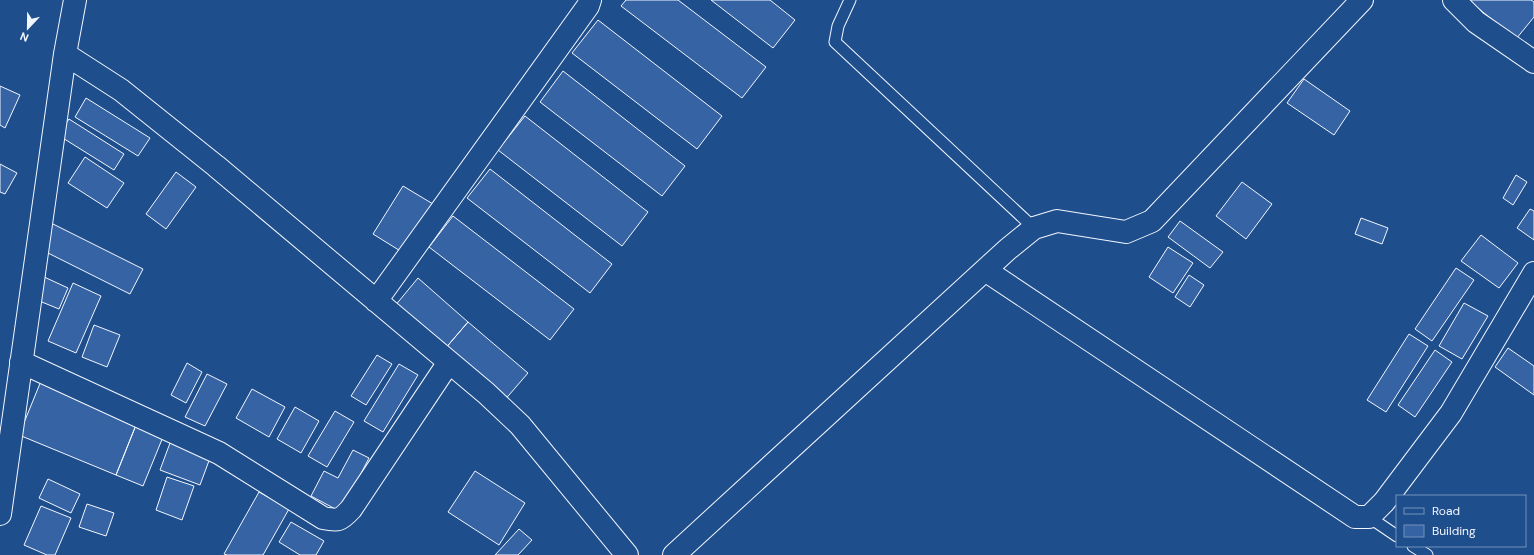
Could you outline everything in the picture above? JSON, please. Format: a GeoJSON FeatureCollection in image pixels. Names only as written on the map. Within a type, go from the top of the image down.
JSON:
{"type":"FeatureCollection","features":[{"type":"Feature","properties":{"kind":"street"},"geometry":{"type":"LineString","coordinates":[[0,514],[4,458],[21,362],[65,54],[75,0]]}},
{"type":"Feature","properties":{"kind":"street"},"geometry":{"type":"LineString","coordinates":[[376,301],[584,12],[590,0]]}},
{"type":"Feature","properties":{"kind":"street"},"geometry":{"type":"LineString","coordinates":[[674,555],[985,270],[1034,228],[1057,221],[1126,232],[1152,221],[1362,0]]}},
{"type":"Feature","properties":{"kind":"street"},"geometry":{"type":"LineString","coordinates":[[1454,0],[1476,22],[1534,62]]}},
{"type":"Feature","properties":{"kind":"street"},"geometry":{"type":"LineString","coordinates":[[65,54],[126,94],[216,166],[486,393],[520,425],[627,555]]}},
{"type":"Feature","properties":{"kind":"street"},"geometry":{"type":"LineString","coordinates":[[985,270],[1355,517],[1369,518],[1384,502],[1451,413],[1534,273]]}},
{"type":"Feature","properties":{"kind":"street"},"geometry":{"type":"LineString","coordinates":[[21,362],[219,453],[323,518],[335,520],[343,518],[351,509],[449,362]]}},
{"type":"Feature","properties":{"kind":"lane"},"geometry":{"type":"LineString","coordinates":[[850,0],[838,26],[835,42],[1034,228]]}},
{"type":"Feature","properties":{"kind":"lane"},"geometry":{"type":"LineString","coordinates":[[1369,518],[1396,535]]}},
{"type":"Feature","properties":{"kind":"lane"},"geometry":{"type":"LineString","coordinates":[[1415,547],[1427,555]]}},
{"type":"Feature","properties":{"kind":"building"},"geometry":{"type":"Polygon","coordinates":[[[626,0],[678,0],[766,67],[742,98],[621,6],[626,0]]]}},
{"type":"Feature","properties":{"kind":"building"},"geometry":{"type":"Polygon","coordinates":[[[711,0],[770,0],[795,20],[773,48],[711,0]]]}},
{"type":"Feature","properties":{"kind":"building"},"geometry":{"type":"Polygon","coordinates":[[[1468,0],[1531,0],[1534,2],[1534,17],[1516,39],[1468,0]]]}},
{"type":"Feature","properties":{"kind":"building"},"geometry":{"type":"Polygon","coordinates":[[[598,20],[722,116],[697,149],[572,53],[598,20]]]}},
{"type":"Feature","properties":{"kind":"building"},"geometry":{"type":"Polygon","coordinates":[[[563,71],[685,166],[662,196],[540,102],[563,71]]]}},
{"type":"Feature","properties":{"kind":"building"},"geometry":{"type":"Polygon","coordinates":[[[1304,79],[1350,111],[1334,135],[1287,103],[1304,79]]]}},
{"type":"Feature","properties":{"kind":"building"},"geometry":{"type":"Polygon","coordinates":[[[0,86],[20,95],[5,128],[0,125],[0,86]]]}},
{"type":"Feature","properties":{"kind":"building"},"geometry":{"type":"Polygon","coordinates":[[[86,98],[150,138],[138,156],[75,117],[86,98]]]}},
{"type":"Feature","properties":{"kind":"building"},"geometry":{"type":"Polygon","coordinates":[[[525,116],[648,212],[622,246],[498,150],[525,116]]]}},
{"type":"Feature","properties":{"kind":"building"},"geometry":{"type":"Polygon","coordinates":[[[69,119],[124,154],[114,170],[58,135],[69,119]]]}},
{"type":"Feature","properties":{"kind":"building"},"geometry":{"type":"Polygon","coordinates":[[[85,157],[124,183],[107,208],[68,183],[85,157]]]}},
{"type":"Feature","properties":{"kind":"building"},"geometry":{"type":"Polygon","coordinates":[[[0,164],[17,173],[5,194],[0,192],[0,164]]]}},
{"type":"Feature","properties":{"kind":"building"},"geometry":{"type":"Polygon","coordinates":[[[490,169],[612,264],[590,293],[467,198],[490,169]]]}},
{"type":"Feature","properties":{"kind":"building"},"geometry":{"type":"Polygon","coordinates":[[[176,172],[196,187],[166,229],[146,214],[176,172]]]}},
{"type":"Feature","properties":{"kind":"building"},"geometry":{"type":"Polygon","coordinates":[[[1516,175],[1527,182],[1513,205],[1503,198],[1516,175]]]}},
{"type":"Feature","properties":{"kind":"building"},"geometry":{"type":"Polygon","coordinates":[[[1242,182],[1272,204],[1246,239],[1216,216],[1242,182]]]}},
{"type":"Feature","properties":{"kind":"building"},"geometry":{"type":"Polygon","coordinates":[[[403,186],[433,204],[402,252],[373,234],[403,186]]]}},
{"type":"Feature","properties":{"kind":"building"},"geometry":{"type":"Polygon","coordinates":[[[1530,209],[1534,211],[1534,240],[1517,228],[1530,209]]]}},
{"type":"Feature","properties":{"kind":"building"},"geometry":{"type":"Polygon","coordinates":[[[453,216],[574,309],[550,340],[429,247],[453,216]]]}},
{"type":"Feature","properties":{"kind":"building"},"geometry":{"type":"Polygon","coordinates":[[[1361,218],[1388,228],[1382,244],[1355,234],[1361,218]]]}},
{"type":"Feature","properties":{"kind":"building"},"geometry":{"type":"Polygon","coordinates":[[[1180,221],[1223,252],[1210,268],[1168,237],[1180,221]]]}},
{"type":"Feature","properties":{"kind":"building"},"geometry":{"type":"Polygon","coordinates":[[[51,223],[143,269],[130,294],[38,248],[51,223]]]}},
{"type":"Feature","properties":{"kind":"building"},"geometry":{"type":"Polygon","coordinates":[[[1481,235],[1518,263],[1499,288],[1461,261],[1481,235]]]}},
{"type":"Feature","properties":{"kind":"building"},"geometry":{"type":"Polygon","coordinates":[[[1168,247],[1193,263],[1173,293],[1149,277],[1168,247]]]}},
{"type":"Feature","properties":{"kind":"building"},"geometry":{"type":"Polygon","coordinates":[[[1456,268],[1474,280],[1432,341],[1415,329],[1456,268]]]}},
{"type":"Feature","properties":{"kind":"building"},"geometry":{"type":"Polygon","coordinates":[[[1189,275],[1204,285],[1190,307],[1175,297],[1189,275]]]}},
{"type":"Feature","properties":{"kind":"building"},"geometry":{"type":"Polygon","coordinates":[[[42,276],[68,288],[59,309],[32,298],[42,276]]]}},
{"type":"Feature","properties":{"kind":"building"},"geometry":{"type":"Polygon","coordinates":[[[418,278],[468,322],[444,350],[394,307],[418,278]]]}},
{"type":"Feature","properties":{"kind":"building"},"geometry":{"type":"Polygon","coordinates":[[[73,283],[101,296],[76,353],[48,341],[73,283]]]}},
{"type":"Feature","properties":{"kind":"building"},"geometry":{"type":"Polygon","coordinates":[[[1464,303],[1488,316],[1462,359],[1439,346],[1464,303]]]}},
{"type":"Feature","properties":{"kind":"building"},"geometry":{"type":"Polygon","coordinates":[[[468,322],[528,373],[503,402],[444,350],[468,322]]]}},
{"type":"Feature","properties":{"kind":"building"},"geometry":{"type":"Polygon","coordinates":[[[94,325],[120,335],[107,367],[82,357],[94,325]]]}},
{"type":"Feature","properties":{"kind":"building"},"geometry":{"type":"Polygon","coordinates":[[[1409,334],[1428,346],[1386,412],[1367,400],[1409,334]]]}},
{"type":"Feature","properties":{"kind":"building"},"geometry":{"type":"Polygon","coordinates":[[[1508,348],[1534,366],[1534,395],[1495,367],[1508,348]]]}},
{"type":"Feature","properties":{"kind":"building"},"geometry":{"type":"Polygon","coordinates":[[[1435,350],[1452,362],[1415,417],[1398,405],[1435,350]]]}},
{"type":"Feature","properties":{"kind":"building"},"geometry":{"type":"Polygon","coordinates":[[[377,355],[392,364],[366,405],[351,396],[377,355]]]}},
{"type":"Feature","properties":{"kind":"building"},"geometry":{"type":"Polygon","coordinates":[[[187,363],[202,372],[186,403],[171,395],[187,363]]]}},
{"type":"Feature","properties":{"kind":"building"},"geometry":{"type":"Polygon","coordinates":[[[399,364],[418,375],[383,432],[364,421],[399,364]]]}},
{"type":"Feature","properties":{"kind":"building"},"geometry":{"type":"Polygon","coordinates":[[[207,374],[227,384],[205,426],[185,417],[207,374]]]}},
{"type":"Feature","properties":{"kind":"building"},"geometry":{"type":"Polygon","coordinates":[[[41,381],[138,420],[116,475],[19,435],[41,381]]]}},
{"type":"Feature","properties":{"kind":"building"},"geometry":{"type":"Polygon","coordinates":[[[252,389],[285,407],[269,437],[236,418],[252,389]]]}},
{"type":"Feature","properties":{"kind":"building"},"geometry":{"type":"Polygon","coordinates":[[[295,407],[319,421],[301,453],[277,439],[295,407]]]}},
{"type":"Feature","properties":{"kind":"building"},"geometry":{"type":"Polygon","coordinates":[[[335,411],[354,422],[327,467],[308,456],[335,411]]]}},
{"type":"Feature","properties":{"kind":"building"},"geometry":{"type":"Polygon","coordinates":[[[138,420],[165,432],[143,486],[116,475],[138,420]]]}},
{"type":"Feature","properties":{"kind":"building"},"geometry":{"type":"Polygon","coordinates":[[[170,443],[210,458],[200,485],[160,470],[170,443]]]}},
{"type":"Feature","properties":{"kind":"building"},"geometry":{"type":"Polygon","coordinates":[[[353,450],[369,458],[341,512],[311,496],[324,471],[338,478],[353,450]]]}},
{"type":"Feature","properties":{"kind":"building"},"geometry":{"type":"Polygon","coordinates":[[[475,471],[525,503],[499,545],[448,512],[475,471]]]}},
{"type":"Feature","properties":{"kind":"building"},"geometry":{"type":"Polygon","coordinates":[[[167,477],[194,486],[182,520],[156,510],[167,477]]]}},
{"type":"Feature","properties":{"kind":"building"},"geometry":{"type":"Polygon","coordinates":[[[48,479],[80,494],[71,513],[39,498],[48,479]]]}},
{"type":"Feature","properties":{"kind":"building"},"geometry":{"type":"Polygon","coordinates":[[[259,492],[289,509],[263,555],[224,554],[259,492]]]}},
{"type":"Feature","properties":{"kind":"building"},"geometry":{"type":"Polygon","coordinates":[[[87,504],[114,513],[106,536],[79,527],[87,504]]]}},
{"type":"Feature","properties":{"kind":"building"},"geometry":{"type":"Polygon","coordinates":[[[41,506],[71,518],[55,555],[47,555],[24,545],[41,506]]]}},
{"type":"Feature","properties":{"kind":"building"},"geometry":{"type":"Polygon","coordinates":[[[291,522],[324,541],[316,555],[300,555],[279,542],[291,522]]]}},
{"type":"Feature","properties":{"kind":"building"},"geometry":{"type":"Polygon","coordinates":[[[519,529],[532,540],[518,555],[495,555],[519,529]]]}}]}
